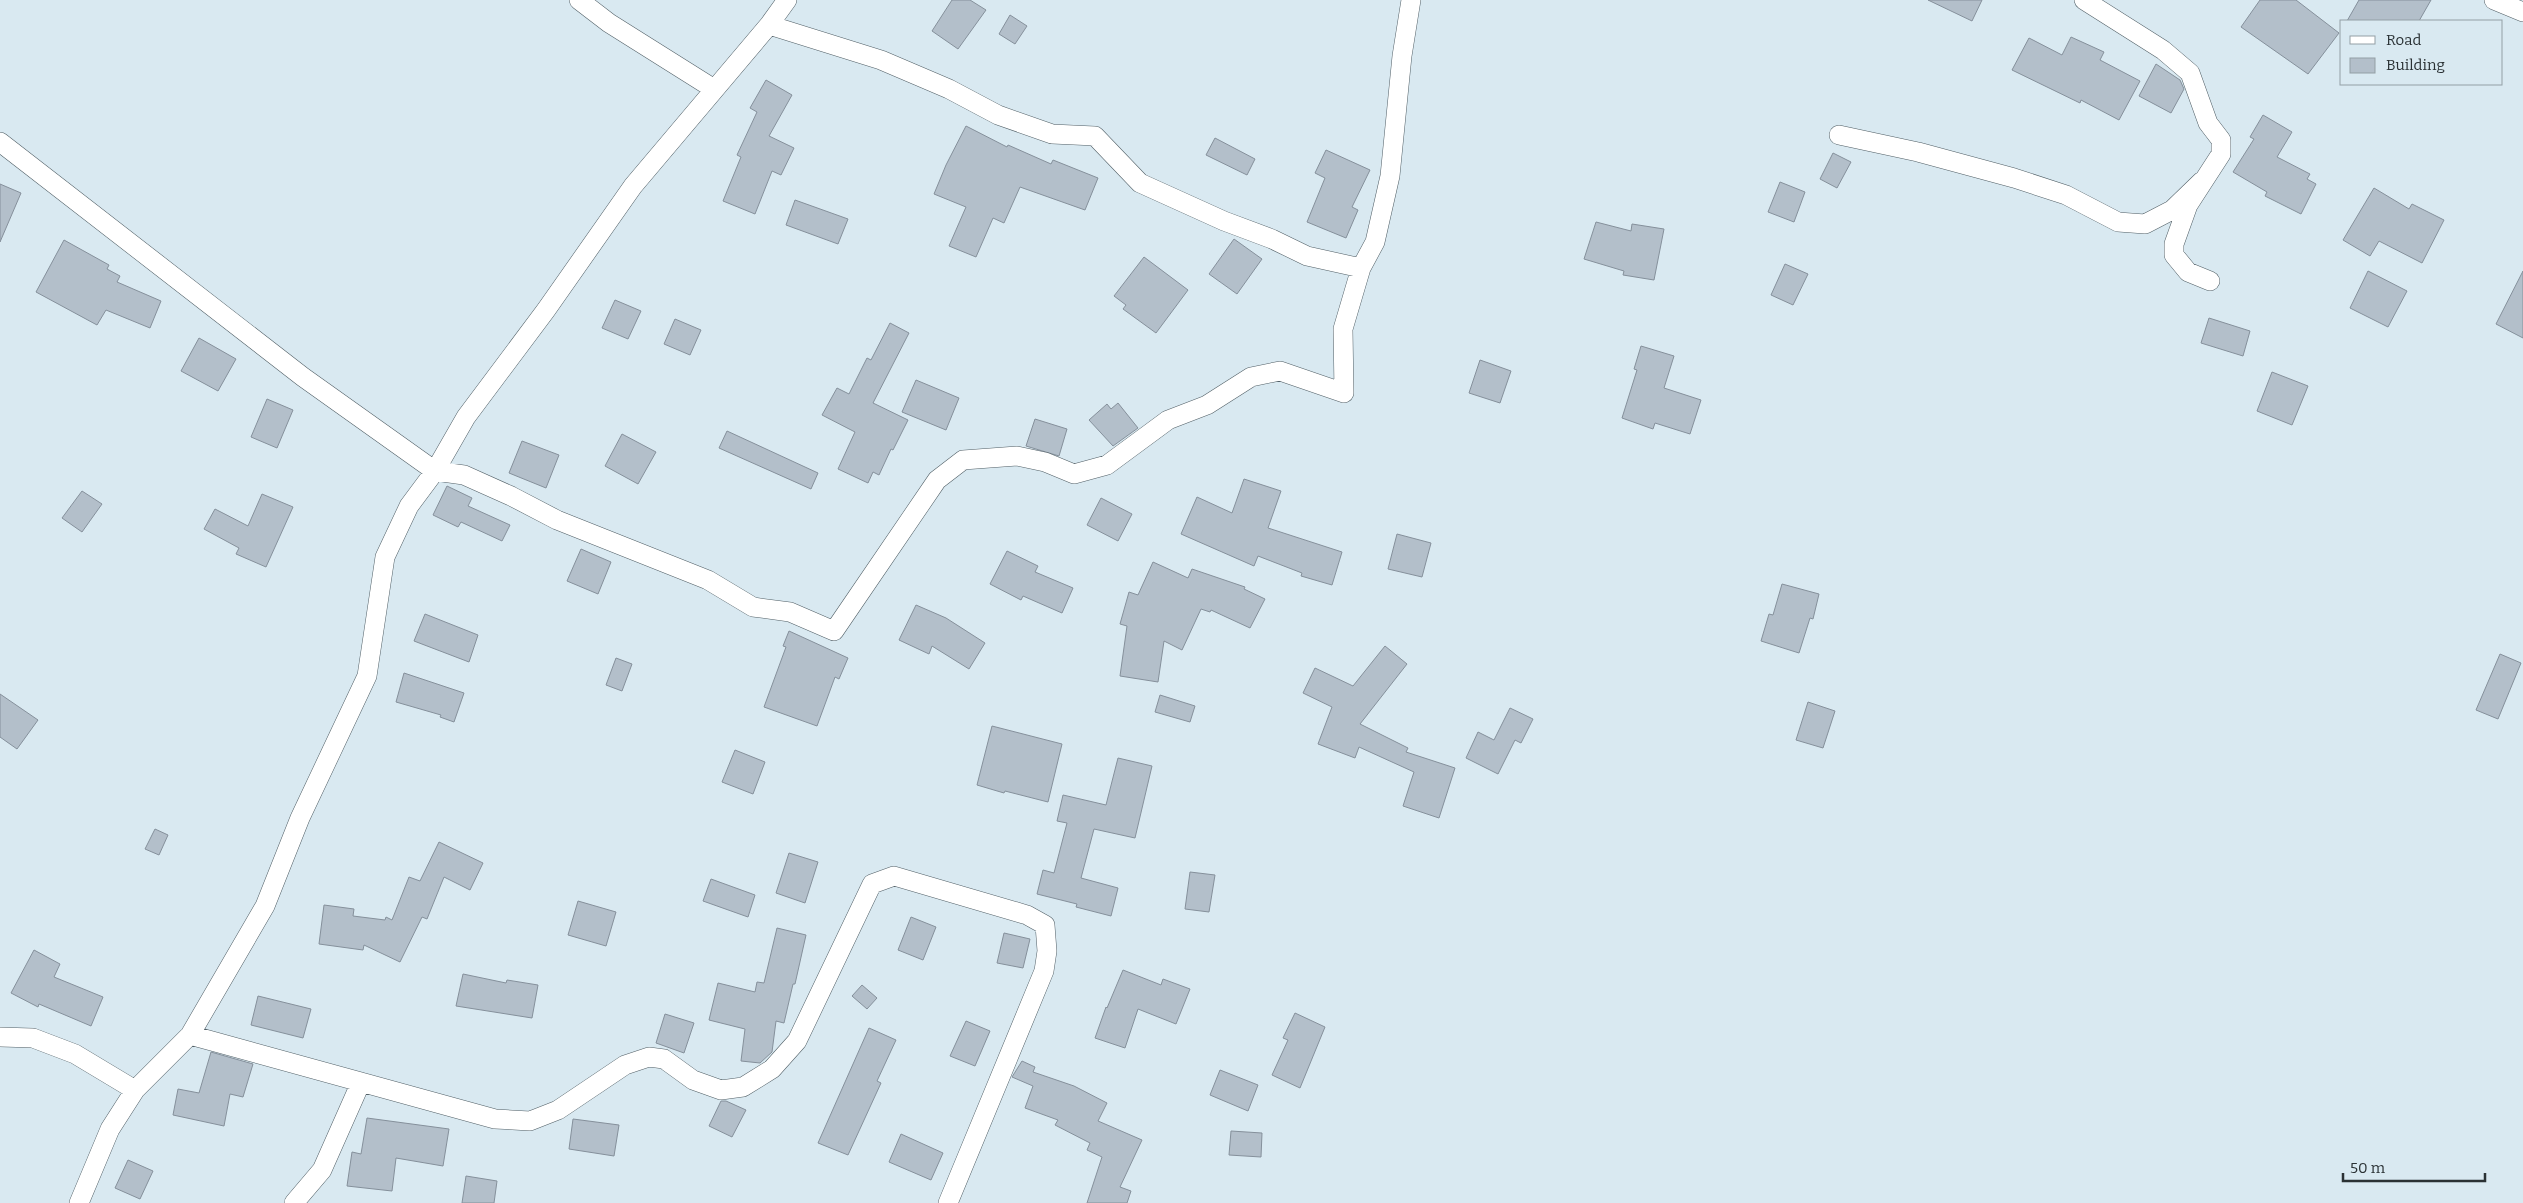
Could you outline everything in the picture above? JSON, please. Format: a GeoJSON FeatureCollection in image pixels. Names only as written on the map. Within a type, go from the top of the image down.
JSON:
{"type":"FeatureCollection","features":[{"type":"Feature","properties":{"kind":"street"},"geometry":{"type":"LineString","coordinates":[[579,0],[609,23],[714,89]]}},
{"type":"Feature","properties":{"kind":"street"},"geometry":{"type":"LineString","coordinates":[[79,1203],[110,1128],[135,1090],[190,1035],[265,906],[300,818],[367,676],[385,557],[409,506],[435,471],[466,417],[546,310],[633,186],[769,25],[787,0]]}},
{"type":"Feature","properties":{"kind":"street"},"geometry":{"type":"LineString","coordinates":[[0,142],[304,377],[435,471],[464,475],[512,496],[557,520],[708,580],[754,607],[790,612],[834,631],[937,480],[963,460],[1016,456],[1045,462],[1074,474],[1107,465],[1168,420],[1207,405],[1251,378],[1280,371],[1344,393],[1343,329],[1361,268],[1375,242],[1390,176],[1402,56],[1411,0]]}},
{"type":"Feature","properties":{"kind":"street"},"geometry":{"type":"LineString","coordinates":[[2084,0],[2163,50],[2190,74],[2208,123],[2221,140],[2222,154],[2202,181],[2185,213],[2174,244],[2174,255],[2188,272],[2210,281]]}},
{"type":"Feature","properties":{"kind":"street"},"geometry":{"type":"LineString","coordinates":[[2494,0],[2523,12]]}},
{"type":"Feature","properties":{"kind":"street"},"geometry":{"type":"LineString","coordinates":[[769,25],[881,60],[949,89],[998,115],[1052,134],[1095,136],[1140,183],[1224,221],[1272,239],[1307,256],[1361,268]]}},
{"type":"Feature","properties":{"kind":"street"},"geometry":{"type":"LineString","coordinates":[[1839,135],[1918,152],[2014,178],[2066,195],[2118,222],[2145,224],[2172,210],[2202,181]]}},
{"type":"Feature","properties":{"kind":"street"},"geometry":{"type":"LineString","coordinates":[[190,1035],[494,1119],[530,1121],[558,1110],[624,1065],[649,1057],[664,1059],[693,1080],[722,1090],[743,1087],[772,1069],[797,1041],[872,884],[894,876],[1027,915],[1045,925],[1047,951],[1044,971],[948,1203]]}},
{"type":"Feature","properties":{"kind":"street"},"geometry":{"type":"LineString","coordinates":[[0,1037],[32,1038],[75,1054],[135,1090]]}},
{"type":"Feature","properties":{"kind":"street"},"geometry":{"type":"LineString","coordinates":[[294,1203],[322,1170],[361,1082]]}},
{"type":"Feature","properties":{"kind":"building"},"geometry":{"type":"Polygon","coordinates":[[[952,0],[970,0],[986,10],[958,49],[932,31],[952,0]]]}},
{"type":"Feature","properties":{"kind":"building"},"geometry":{"type":"Polygon","coordinates":[[[1928,0],[1982,0],[1972,21],[1928,0]]]}},
{"type":"Feature","properties":{"kind":"building"},"geometry":{"type":"Polygon","coordinates":[[[2260,0],[2296,0],[2339,33],[2308,74],[2241,27],[2260,0]]]}},
{"type":"Feature","properties":{"kind":"building"},"geometry":{"type":"Polygon","coordinates":[[[2359,0],[2431,0],[2420,20],[2348,20],[2359,0]]]}},
{"type":"Feature","properties":{"kind":"building"},"geometry":{"type":"Polygon","coordinates":[[[1010,15],[1027,26],[1015,44],[999,34],[1010,15]]]}},
{"type":"Feature","properties":{"kind":"building"},"geometry":{"type":"Polygon","coordinates":[[[2071,37],[2104,52],[2100,60],[2140,81],[2119,120],[2081,100],[2080,103],[2012,70],[2029,38],[2062,55],[2071,37]]]}},
{"type":"Feature","properties":{"kind":"building"},"geometry":{"type":"Polygon","coordinates":[[[2156,64],[2180,80],[2184,89],[2171,113],[2139,96],[2156,64]]]}},
{"type":"Feature","properties":{"kind":"building"},"geometry":{"type":"Polygon","coordinates":[[[766,80],[792,95],[769,136],[794,148],[781,175],[772,171],[755,214],[723,201],[741,157],[737,155],[757,112],[750,108],[766,80]]]}},
{"type":"Feature","properties":{"kind":"building"},"geometry":{"type":"Polygon","coordinates":[[[2263,115],[2292,132],[2277,157],[2310,174],[2307,179],[2316,184],[2301,214],[2265,196],[2267,192],[2233,172],[2254,139],[2250,137],[2263,115]]]}},
{"type":"Feature","properties":{"kind":"building"},"geometry":{"type":"Polygon","coordinates":[[[966,126],[1007,147],[1008,145],[1051,164],[1053,160],[1098,178],[1085,210],[1020,187],[1004,223],[993,218],[976,257],[949,246],[966,207],[934,194],[966,126]]]}},
{"type":"Feature","properties":{"kind":"building"},"geometry":{"type":"Polygon","coordinates":[[[1215,138],[1255,159],[1247,175],[1206,155],[1215,138]]]}},
{"type":"Feature","properties":{"kind":"building"},"geometry":{"type":"Polygon","coordinates":[[[1326,150],[1370,170],[1352,207],[1358,210],[1346,238],[1307,222],[1325,178],[1315,173],[1326,150]]]}},
{"type":"Feature","properties":{"kind":"building"},"geometry":{"type":"Polygon","coordinates":[[[1833,153],[1851,162],[1837,188],[1820,179],[1833,153]]]}},
{"type":"Feature","properties":{"kind":"building"},"geometry":{"type":"Polygon","coordinates":[[[1780,182],[1805,192],[1794,222],[1768,212],[1780,182]]]}},
{"type":"Feature","properties":{"kind":"building"},"geometry":{"type":"Polygon","coordinates":[[[0,184],[21,193],[0,242],[0,184]]]}},
{"type":"Feature","properties":{"kind":"building"},"geometry":{"type":"Polygon","coordinates":[[[2374,188],[2409,209],[2412,204],[2444,220],[2422,263],[2379,241],[2370,256],[2343,240],[2374,188]]]}},
{"type":"Feature","properties":{"kind":"building"},"geometry":{"type":"Polygon","coordinates":[[[795,200],[848,219],[838,244],[786,225],[795,200]]]}},
{"type":"Feature","properties":{"kind":"building"},"geometry":{"type":"Polygon","coordinates":[[[1596,222],[1631,231],[1632,224],[1664,229],[1654,280],[1623,275],[1624,271],[1584,259],[1596,222]]]}},
{"type":"Feature","properties":{"kind":"building"},"geometry":{"type":"Polygon","coordinates":[[[1234,239],[1262,259],[1237,294],[1209,274],[1234,239]]]}},
{"type":"Feature","properties":{"kind":"building"},"geometry":{"type":"Polygon","coordinates":[[[64,240],[109,265],[107,269],[120,276],[117,282],[161,301],[150,328],[106,310],[97,325],[36,292],[64,240]]]}},
{"type":"Feature","properties":{"kind":"building"},"geometry":{"type":"Polygon","coordinates":[[[1144,257],[1188,290],[1156,333],[1123,309],[1126,305],[1114,296],[1144,257]]]}},
{"type":"Feature","properties":{"kind":"building"},"geometry":{"type":"Polygon","coordinates":[[[1785,264],[1808,274],[1793,305],[1771,295],[1785,264]]]}},
{"type":"Feature","properties":{"kind":"building"},"geometry":{"type":"Polygon","coordinates":[[[2368,271],[2407,291],[2388,327],[2350,308],[2368,271]]]}},
{"type":"Feature","properties":{"kind":"building"},"geometry":{"type":"Polygon","coordinates":[[[2523,271],[2523,338],[2496,324],[2523,271]]]}},
{"type":"Feature","properties":{"kind":"building"},"geometry":{"type":"Polygon","coordinates":[[[615,300],[641,311],[628,339],[602,328],[615,300]]]}},
{"type":"Feature","properties":{"kind":"building"},"geometry":{"type":"Polygon","coordinates":[[[2209,318],[2250,331],[2243,356],[2201,343],[2209,318]]]}},
{"type":"Feature","properties":{"kind":"building"},"geometry":{"type":"Polygon","coordinates":[[[675,319],[701,330],[690,355],[664,344],[675,319]]]}},
{"type":"Feature","properties":{"kind":"building"},"geometry":{"type":"Polygon","coordinates":[[[890,323],[909,333],[873,403],[908,420],[893,450],[891,449],[879,475],[873,472],[868,483],[838,469],[855,432],[822,415],[837,388],[849,394],[867,358],[871,360],[890,323]]]}},
{"type":"Feature","properties":{"kind":"building"},"geometry":{"type":"Polygon","coordinates":[[[199,338],[236,359],[218,391],[181,371],[199,338]]]}},
{"type":"Feature","properties":{"kind":"building"},"geometry":{"type":"Polygon","coordinates":[[[1641,346],[1674,356],[1664,388],[1701,400],[1690,434],[1655,423],[1653,429],[1622,418],[1637,370],[1634,369],[1641,346]]]}},
{"type":"Feature","properties":{"kind":"building"},"geometry":{"type":"Polygon","coordinates":[[[1480,360],[1511,371],[1500,403],[1469,393],[1480,360]]]}},
{"type":"Feature","properties":{"kind":"building"},"geometry":{"type":"Polygon","coordinates":[[[2272,372],[2308,386],[2292,425],[2257,411],[2272,372]]]}},
{"type":"Feature","properties":{"kind":"building"},"geometry":{"type":"Polygon","coordinates":[[[916,380],[959,398],[946,430],[902,412],[916,380]]]}},
{"type":"Feature","properties":{"kind":"building"},"geometry":{"type":"Polygon","coordinates":[[[267,399],[293,410],[277,448],[251,437],[267,399]]]}},
{"type":"Feature","properties":{"kind":"building"},"geometry":{"type":"Polygon","coordinates":[[[1118,403],[1138,428],[1113,446],[1089,420],[1107,404],[1111,409],[1118,403]]]}},
{"type":"Feature","properties":{"kind":"building"},"geometry":{"type":"Polygon","coordinates":[[[1035,419],[1067,429],[1059,456],[1026,446],[1035,419]]]}},
{"type":"Feature","properties":{"kind":"building"},"geometry":{"type":"Polygon","coordinates":[[[727,431],[818,473],[811,489],[719,448],[727,431]]]}},
{"type":"Feature","properties":{"kind":"building"},"geometry":{"type":"Polygon","coordinates":[[[622,434],[656,452],[638,484],[605,466],[622,434]]]}},
{"type":"Feature","properties":{"kind":"building"},"geometry":{"type":"Polygon","coordinates":[[[522,441],[559,455],[546,488],[509,473],[522,441]]]}},
{"type":"Feature","properties":{"kind":"building"},"geometry":{"type":"Polygon","coordinates":[[[1244,479],[1281,491],[1268,528],[1342,552],[1332,585],[1301,576],[1302,573],[1258,556],[1254,566],[1181,534],[1197,497],[1232,513],[1244,479]]]}},
{"type":"Feature","properties":{"kind":"building"},"geometry":{"type":"Polygon","coordinates":[[[447,486],[472,498],[468,506],[510,525],[502,541],[461,522],[458,527],[433,515],[447,486]]]}},
{"type":"Feature","properties":{"kind":"building"},"geometry":{"type":"Polygon","coordinates":[[[82,491],[102,504],[82,532],[62,518],[82,491]]]}},
{"type":"Feature","properties":{"kind":"building"},"geometry":{"type":"Polygon","coordinates":[[[262,494],[293,507],[266,567],[236,554],[239,548],[204,529],[215,509],[248,526],[262,494]]]}},
{"type":"Feature","properties":{"kind":"building"},"geometry":{"type":"Polygon","coordinates":[[[1101,498],[1132,514],[1118,541],[1087,525],[1101,498]]]}},
{"type":"Feature","properties":{"kind":"building"},"geometry":{"type":"Polygon","coordinates":[[[1397,534],[1431,543],[1422,577],[1388,569],[1397,534]]]}},
{"type":"Feature","properties":{"kind":"building"},"geometry":{"type":"Polygon","coordinates":[[[581,549],[611,562],[598,594],[567,581],[581,549]]]}},
{"type":"Feature","properties":{"kind":"building"},"geometry":{"type":"Polygon","coordinates":[[[1007,551],[1038,566],[1035,572],[1073,588],[1062,613],[1023,596],[1021,600],[990,584],[1007,551]]]}},
{"type":"Feature","properties":{"kind":"building"},"geometry":{"type":"Polygon","coordinates":[[[1153,562],[1188,578],[1192,569],[1245,587],[1244,589],[1265,599],[1250,628],[1211,610],[1210,612],[1201,609],[1182,650],[1164,641],[1158,682],[1120,676],[1127,626],[1120,624],[1129,592],[1138,595],[1153,562]]]}},
{"type":"Feature","properties":{"kind":"building"},"geometry":{"type":"Polygon","coordinates":[[[1782,584],[1819,594],[1813,619],[1810,618],[1799,653],[1761,641],[1769,614],[1773,615],[1782,584]]]}},
{"type":"Feature","properties":{"kind":"building"},"geometry":{"type":"Polygon","coordinates":[[[916,605],[946,618],[985,643],[969,669],[932,646],[929,654],[899,640],[916,605]]]}},
{"type":"Feature","properties":{"kind":"building"},"geometry":{"type":"Polygon","coordinates":[[[425,614],[478,635],[469,662],[414,641],[425,614]]]}},
{"type":"Feature","properties":{"kind":"building"},"geometry":{"type":"Polygon","coordinates":[[[789,631],[848,658],[839,679],[835,677],[817,726],[764,707],[786,647],[783,646],[789,631]]]}},
{"type":"Feature","properties":{"kind":"building"},"geometry":{"type":"Polygon","coordinates":[[[1385,646],[1407,664],[1360,724],[1408,748],[1406,752],[1455,768],[1439,818],[1403,806],[1414,772],[1359,747],[1355,758],[1318,744],[1332,707],[1303,693],[1315,668],[1353,686],[1385,646]]]}},
{"type":"Feature","properties":{"kind":"building"},"geometry":{"type":"Polygon","coordinates":[[[2500,654],[2521,663],[2498,719],[2476,710],[2500,654]]]}},
{"type":"Feature","properties":{"kind":"building"},"geometry":{"type":"Polygon","coordinates":[[[616,658],[632,664],[622,691],[606,685],[616,658]]]}},
{"type":"Feature","properties":{"kind":"building"},"geometry":{"type":"Polygon","coordinates":[[[404,673],[464,693],[454,722],[440,717],[441,715],[396,702],[404,673]]]}},
{"type":"Feature","properties":{"kind":"building"},"geometry":{"type":"Polygon","coordinates":[[[0,694],[38,720],[17,749],[0,737],[0,694]]]}},
{"type":"Feature","properties":{"kind":"building"},"geometry":{"type":"Polygon","coordinates":[[[1160,695],[1195,706],[1190,722],[1155,712],[1160,695]]]}},
{"type":"Feature","properties":{"kind":"building"},"geometry":{"type":"Polygon","coordinates":[[[1808,702],[1835,711],[1823,748],[1796,740],[1808,702]]]}},
{"type":"Feature","properties":{"kind":"building"},"geometry":{"type":"Polygon","coordinates":[[[1510,708],[1533,719],[1521,743],[1515,740],[1498,774],[1466,758],[1478,732],[1494,740],[1510,708]]]}},
{"type":"Feature","properties":{"kind":"building"},"geometry":{"type":"Polygon","coordinates":[[[992,726],[1062,744],[1048,802],[977,785],[992,726]]]}},
{"type":"Feature","properties":{"kind":"building"},"geometry":{"type":"Polygon","coordinates":[[[735,750],[765,762],[753,794],[722,782],[735,750]]]}},
{"type":"Feature","properties":{"kind":"building"},"geometry":{"type":"Polygon","coordinates":[[[1118,758],[1152,766],[1135,838],[1094,829],[1081,878],[1118,888],[1111,916],[1076,907],[1077,904],[1037,894],[1043,870],[1054,873],[1067,823],[1057,821],[1063,795],[1106,805],[1118,758]]]}},
{"type":"Feature","properties":{"kind":"building"},"geometry":{"type":"Polygon","coordinates":[[[155,829],[168,835],[159,855],[145,849],[155,829]]]}},
{"type":"Feature","properties":{"kind":"building"},"geometry":{"type":"Polygon","coordinates":[[[439,842],[483,863],[470,890],[444,877],[427,919],[422,917],[400,962],[364,945],[363,950],[319,944],[324,905],[354,909],[353,916],[385,920],[386,917],[392,920],[409,877],[420,881],[439,842]]]}},
{"type":"Feature","properties":{"kind":"building"},"geometry":{"type":"Polygon","coordinates":[[[789,853],[818,862],[805,903],[776,893],[789,853]]]}},
{"type":"Feature","properties":{"kind":"building"},"geometry":{"type":"Polygon","coordinates":[[[1190,872],[1215,875],[1209,912],[1185,909],[1190,872]]]}},
{"type":"Feature","properties":{"kind":"building"},"geometry":{"type":"Polygon","coordinates":[[[711,879],[755,895],[748,917],[703,901],[711,879]]]}},
{"type":"Feature","properties":{"kind":"building"},"geometry":{"type":"Polygon","coordinates":[[[578,901],[616,912],[606,946],[568,935],[578,901]]]}},
{"type":"Feature","properties":{"kind":"building"},"geometry":{"type":"Polygon","coordinates":[[[911,917],[936,927],[923,960],[898,950],[911,917]]]}},
{"type":"Feature","properties":{"kind":"building"},"geometry":{"type":"Polygon","coordinates":[[[777,928],[806,935],[795,984],[793,984],[784,1023],[776,1021],[772,1052],[760,1063],[741,1061],[745,1029],[709,1020],[718,983],[755,992],[757,982],[764,983],[777,928]]]}},
{"type":"Feature","properties":{"kind":"building"},"geometry":{"type":"Polygon","coordinates":[[[1004,933],[1030,939],[1023,968],[997,963],[1004,933]]]}},
{"type":"Feature","properties":{"kind":"building"},"geometry":{"type":"Polygon","coordinates":[[[34,950],[60,964],[54,977],[103,997],[91,1026],[39,1004],[38,1007],[11,993],[34,950]]]}},
{"type":"Feature","properties":{"kind":"building"},"geometry":{"type":"Polygon","coordinates":[[[1123,970],[1161,985],[1163,979],[1190,989],[1176,1024],[1138,1009],[1125,1048],[1095,1038],[1106,1007],[1123,970]]]}},
{"type":"Feature","properties":{"kind":"building"},"geometry":{"type":"Polygon","coordinates":[[[463,974],[506,983],[507,980],[538,985],[532,1018],[456,1006],[463,974]]]}},
{"type":"Feature","properties":{"kind":"building"},"geometry":{"type":"Polygon","coordinates":[[[862,985],[877,998],[867,1009],[852,996],[862,985]]]}},
{"type":"Feature","properties":{"kind":"building"},"geometry":{"type":"Polygon","coordinates":[[[258,996],[311,1009],[303,1038],[251,1025],[258,996]]]}},
{"type":"Feature","properties":{"kind":"building"},"geometry":{"type":"Polygon","coordinates":[[[1295,1013],[1325,1027],[1300,1088],[1272,1075],[1288,1040],[1283,1038],[1295,1013]]]}},
{"type":"Feature","properties":{"kind":"building"},"geometry":{"type":"Polygon","coordinates":[[[665,1014],[694,1023],[684,1053],[656,1043],[665,1014]]]}},
{"type":"Feature","properties":{"kind":"building"},"geometry":{"type":"Polygon","coordinates":[[[966,1021],[990,1031],[975,1066],[950,1056],[966,1021]]]}},
{"type":"Feature","properties":{"kind":"building"},"geometry":{"type":"Polygon","coordinates":[[[869,1028],[896,1040],[877,1081],[881,1083],[848,1155],[818,1143],[869,1028]]]}},
{"type":"Feature","properties":{"kind":"building"},"geometry":{"type":"Polygon","coordinates":[[[211,1052],[253,1064],[243,1097],[230,1094],[224,1126],[173,1115],[178,1089],[199,1093],[211,1052]]]}},
{"type":"Feature","properties":{"kind":"building"},"geometry":{"type":"Polygon","coordinates":[[[1022,1061],[1035,1067],[1033,1072],[1074,1086],[1107,1103],[1098,1121],[1142,1140],[1120,1187],[1131,1191],[1127,1203],[1087,1203],[1102,1157],[1087,1150],[1090,1143],[1055,1125],[1058,1120],[1025,1108],[1033,1086],[1012,1077],[1022,1061]]]}},
{"type":"Feature","properties":{"kind":"building"},"geometry":{"type":"Polygon","coordinates":[[[1220,1070],[1258,1085],[1248,1111],[1210,1095],[1220,1070]]]}},
{"type":"Feature","properties":{"kind":"building"},"geometry":{"type":"Polygon","coordinates":[[[721,1101],[726,1101],[746,1110],[732,1137],[709,1126],[721,1101]]]}},
{"type":"Feature","properties":{"kind":"building"},"geometry":{"type":"Polygon","coordinates":[[[367,1118],[449,1129],[443,1166],[396,1158],[392,1191],[347,1186],[352,1152],[361,1154],[367,1118]]]}},
{"type":"Feature","properties":{"kind":"building"},"geometry":{"type":"Polygon","coordinates":[[[573,1119],[619,1125],[614,1156],[569,1149],[573,1119]]]}},
{"type":"Feature","properties":{"kind":"building"},"geometry":{"type":"Polygon","coordinates":[[[1231,1131],[1262,1133],[1261,1157],[1229,1155],[1231,1131]]]}},
{"type":"Feature","properties":{"kind":"building"},"geometry":{"type":"Polygon","coordinates":[[[901,1134],[943,1153],[931,1180],[889,1162],[901,1134]]]}},
{"type":"Feature","properties":{"kind":"building"},"geometry":{"type":"Polygon","coordinates":[[[128,1160],[153,1171],[140,1199],[115,1188],[128,1160]]]}},
{"type":"Feature","properties":{"kind":"building"},"geometry":{"type":"Polygon","coordinates":[[[466,1176],[497,1181],[494,1203],[462,1203],[466,1176]]]}}]}
